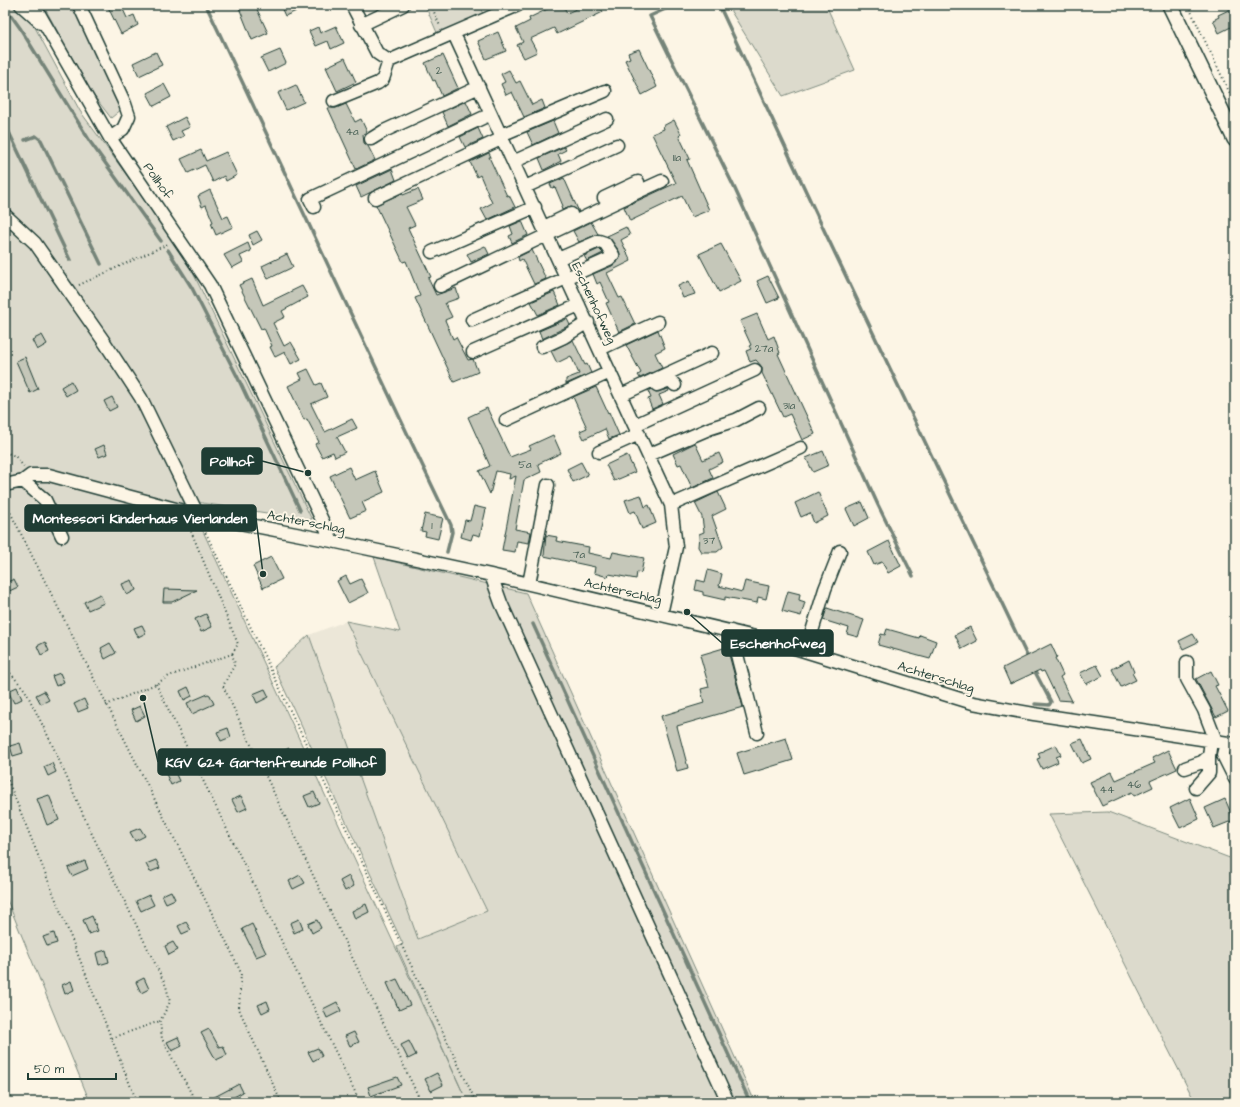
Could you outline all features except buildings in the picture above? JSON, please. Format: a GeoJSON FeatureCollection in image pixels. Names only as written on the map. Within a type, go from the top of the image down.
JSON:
{"type":"FeatureCollection","features":[{"type":"Feature","properties":{"kind":"main road"},"geometry":{"type":"LineString","coordinates":[[1170,5],[1235,138]]}},
{"type":"Feature","properties":{"kind":"street"},"geometry":{"type":"LineString","coordinates":[[21,5],[46,27]]}},
{"type":"Feature","properties":{"kind":"street","name":"Pollhof"},"geometry":{"type":"LineString","coordinates":[[34,5],[110,138],[180,238],[210,285],[332,541]]}},
{"type":"Feature","properties":{"kind":"street"},"geometry":{"type":"LineString","coordinates":[[79,5],[125,104],[129,116],[123,129],[110,138]]}},
{"type":"Feature","properties":{"kind":"street"},"geometry":{"type":"LineString","coordinates":[[352,5],[360,25],[377,53],[390,61]]}},
{"type":"Feature","properties":{"kind":"street"},"geometry":{"type":"LineString","coordinates":[[360,25],[403,5]]}},
{"type":"Feature","properties":{"kind":"street"},"geometry":{"type":"LineString","coordinates":[[334,101],[378,83],[383,79],[390,61],[518,5]]}},
{"type":"Feature","properties":{"kind":"street","name":"Eschenhofweg"},"geometry":{"type":"LineString","coordinates":[[450,36],[479,87],[672,505],[676,547],[661,614]]}},
{"type":"Feature","properties":{"kind":"street"},"geometry":{"type":"LineString","coordinates":[[371,139],[384,131],[479,87]]}},
{"type":"Feature","properties":{"kind":"street"},"geometry":{"type":"LineString","coordinates":[[375,198],[502,136],[605,91]]}},
{"type":"Feature","properties":{"kind":"street"},"geometry":{"type":"LineString","coordinates":[[314,207],[310,199],[491,114]]}},
{"type":"Feature","properties":{"kind":"street"},"geometry":{"type":"LineString","coordinates":[[513,162],[607,119]]}},
{"type":"Feature","properties":{"kind":"street"},"geometry":{"type":"LineString","coordinates":[[525,187],[617,145]]}},
{"type":"Feature","properties":{"kind":"street"},"geometry":{"type":"LineString","coordinates":[[546,232],[662,181]]}},
{"type":"Feature","properties":{"kind":"street"},"geometry":{"type":"LineString","coordinates":[[440,286],[546,232],[638,182]]}},
{"type":"Feature","properties":{"kind":"street"},"geometry":{"type":"LineString","coordinates":[[432,252],[534,208]]}},
{"type":"Feature","properties":{"kind":"street"},"geometry":{"type":"LineString","coordinates":[[5,215],[35,243],[141,398],[198,515]]}},
{"type":"Feature","properties":{"kind":"street"},"geometry":{"type":"LineString","coordinates":[[472,320],[609,259],[613,255],[606,243],[599,241],[558,259]]}},
{"type":"Feature","properties":{"kind":"street"},"geometry":{"type":"LineString","coordinates":[[473,352],[579,305]]}},
{"type":"Feature","properties":{"kind":"street"},"geometry":{"type":"LineString","coordinates":[[542,347],[564,337],[588,322]]}},
{"type":"Feature","properties":{"kind":"street"},"geometry":{"type":"LineString","coordinates":[[600,349],[658,322]]}},
{"type":"Feature","properties":{"kind":"street"},"geometry":{"type":"LineString","coordinates":[[622,398],[712,353]]}},
{"type":"Feature","properties":{"kind":"street"},"geometry":{"type":"LineString","coordinates":[[599,452],[637,430],[755,370]]}},
{"type":"Feature","properties":{"kind":"street"},"geometry":{"type":"LineString","coordinates":[[506,420],[610,372]]}},
{"type":"Feature","properties":{"kind":"street"},"geometry":{"type":"LineString","coordinates":[[622,398],[670,380],[675,385]]}},
{"type":"Feature","properties":{"kind":"street"},"geometry":{"type":"LineString","coordinates":[[648,455],[711,428],[736,420],[759,408]]}},
{"type":"Feature","properties":{"kind":"street"},"geometry":{"type":"LineString","coordinates":[[672,505],[801,448]]}},
{"type":"Feature","properties":{"kind":"street","name":"Achterschlag"},"geometry":{"type":"LineString","coordinates":[[5,485],[27,478],[49,475],[198,515],[332,541],[491,575],[731,631],[806,651],[973,703],[1222,742]]}},
{"type":"Feature","properties":{"kind":"street"},"geometry":{"type":"LineString","coordinates":[[27,478],[45,500],[62,536]]}},
{"type":"Feature","properties":{"kind":"street"},"geometry":{"type":"LineString","coordinates":[[529,584],[548,485]]}},
{"type":"Feature","properties":{"kind":"street"},"geometry":{"type":"LineString","coordinates":[[806,651],[825,589],[840,551]]}},
{"type":"Feature","properties":{"kind":"street"},"geometry":{"type":"LineString","coordinates":[[491,575],[501,602],[728,1102]]}},
{"type":"Feature","properties":{"kind":"street"},"geometry":{"type":"LineString","coordinates":[[731,631],[757,733]]}},
{"type":"Feature","properties":{"kind":"street"},"geometry":{"type":"LineString","coordinates":[[1187,662],[1188,679],[1222,742],[1223,755],[1235,779]]}},
{"type":"Feature","properties":{"kind":"street"},"geometry":{"type":"LineString","coordinates":[[1185,768],[1202,762],[1222,742]]}},
{"type":"Feature","properties":{"kind":"street"},"geometry":{"type":"LineString","coordinates":[[1196,788],[1208,773],[1209,756]]}},
{"type":"Feature","properties":{"kind":"path"},"geometry":{"type":"LineString","coordinates":[[431,5],[450,36]]}},
{"type":"Feature","properties":{"kind":"path"},"geometry":{"type":"LineString","coordinates":[[1188,5],[1235,104]]}},
{"type":"Feature","properties":{"kind":"path"},"geometry":{"type":"LineString","coordinates":[[68,290],[180,238]]}},
{"type":"Feature","properties":{"kind":"path"},"geometry":{"type":"LineString","coordinates":[[5,452],[15,456],[27,478]]}},
{"type":"Feature","properties":{"kind":"path"},"geometry":{"type":"LineString","coordinates":[[5,502],[241,973],[239,1009],[281,1102]]}},
{"type":"Feature","properties":{"kind":"path"},"geometry":{"type":"LineString","coordinates":[[106,705],[156,684],[169,676],[232,654],[238,644],[182,510]]}},
{"type":"Feature","properties":{"kind":"path"},"geometry":{"type":"LineString","coordinates":[[198,515],[476,1102]]}},
{"type":"Feature","properties":{"kind":"path"},"geometry":{"type":"LineString","coordinates":[[232,654],[235,664],[223,686],[421,1102]]}},
{"type":"Feature","properties":{"kind":"path"},"geometry":{"type":"LineString","coordinates":[[5,667],[25,690],[51,742],[90,830],[166,986],[170,1002],[160,1021],[162,1039],[196,1102]]}},
{"type":"Feature","properties":{"kind":"path"},"geometry":{"type":"LineString","coordinates":[[156,684],[360,1102]]}},
{"type":"Feature","properties":{"kind":"path"},"geometry":{"type":"LineString","coordinates":[[5,773],[137,1102]]}},
{"type":"Feature","properties":{"kind":"path"},"geometry":{"type":"LineString","coordinates":[[112,1038],[160,1021]]}},
{"type":"Feature","properties":{"kind":"shaded area"},"geometry":{"type":"Polygon","coordinates":[[[5,5],[23,5],[80,111],[184,254],[312,520],[189,501],[463,1093],[397,947],[403,944],[274,667],[309,635],[418,939],[487,911],[346,621],[400,632],[374,557],[526,593],[755,1102],[90,1102],[5,895],[5,5]]]}},
{"type":"Feature","properties":{"kind":"shaded area"},"geometry":{"type":"Polygon","coordinates":[[[43,5],[75,5],[122,109],[111,118],[91,92],[43,5]]]}},
{"type":"Feature","properties":{"kind":"shaded area"},"geometry":{"type":"Polygon","coordinates":[[[425,5],[479,5],[483,14],[438,35],[425,5]]]}},
{"type":"Feature","properties":{"kind":"shaded area"},"geometry":{"type":"Polygon","coordinates":[[[727,5],[826,5],[855,70],[783,96],[727,5]]]}},
{"type":"Feature","properties":{"kind":"shaded area"},"geometry":{"type":"Polygon","coordinates":[[[346,621],[487,911],[418,939],[309,635],[346,621]]]}},
{"type":"Feature","properties":{"kind":"shaded area"},"geometry":{"type":"Polygon","coordinates":[[[1108,812],[1235,860],[1235,1102],[1195,1102],[1049,814],[1108,812]]]}},
{"type":"Feature","properties":{"kind":"waterway"},"geometry":{"type":"LineString","coordinates":[[206,5],[451,525],[452,532],[447,552]]}},
{"type":"Feature","properties":{"kind":"waterway"},"geometry":{"type":"LineString","coordinates":[[674,5],[650,16],[735,189],[878,505],[913,576]]}},
{"type":"Feature","properties":{"kind":"waterway"},"geometry":{"type":"LineString","coordinates":[[719,5],[823,228],[1029,660]]}},
{"type":"Feature","properties":{"kind":"waterway"},"geometry":{"type":"LineString","coordinates":[[5,7],[20,28],[91,143],[161,241]]}},
{"type":"Feature","properties":{"kind":"waterway"},"geometry":{"type":"LineString","coordinates":[[5,124],[70,260]]}},
{"type":"Feature","properties":{"kind":"waterway"},"geometry":{"type":"LineString","coordinates":[[25,140],[36,136],[41,140],[101,264]]}},
{"type":"Feature","properties":{"kind":"waterway"},"geometry":{"type":"LineString","coordinates":[[168,250],[192,288],[237,376],[300,510]]}},
{"type":"Feature","properties":{"kind":"waterway"},"geometry":{"type":"LineString","coordinates":[[533,624],[750,1102]]}},
{"type":"Feature","properties":{"kind":"waterway"},"geometry":{"type":"LineString","coordinates":[[1034,670],[1051,702],[1049,705],[1035,704]]}},
{"type":"Feature","properties":{"kind":"place","name":"Pollhof"},"geometry":{"type":"Point","coordinates":[308,473]}},
{"type":"Feature","properties":{"kind":"place","name":"Montessori Kinderhaus Vierlanden"},"geometry":{"type":"Point","coordinates":[263,574]}},
{"type":"Feature","properties":{"kind":"place","name":"Eschenhofweg"},"geometry":{"type":"Point","coordinates":[687,612]}},
{"type":"Feature","properties":{"kind":"place","name":"KGV 624 Gartenfreunde Pollhof"},"geometry":{"type":"Point","coordinates":[143,698]}}]}
